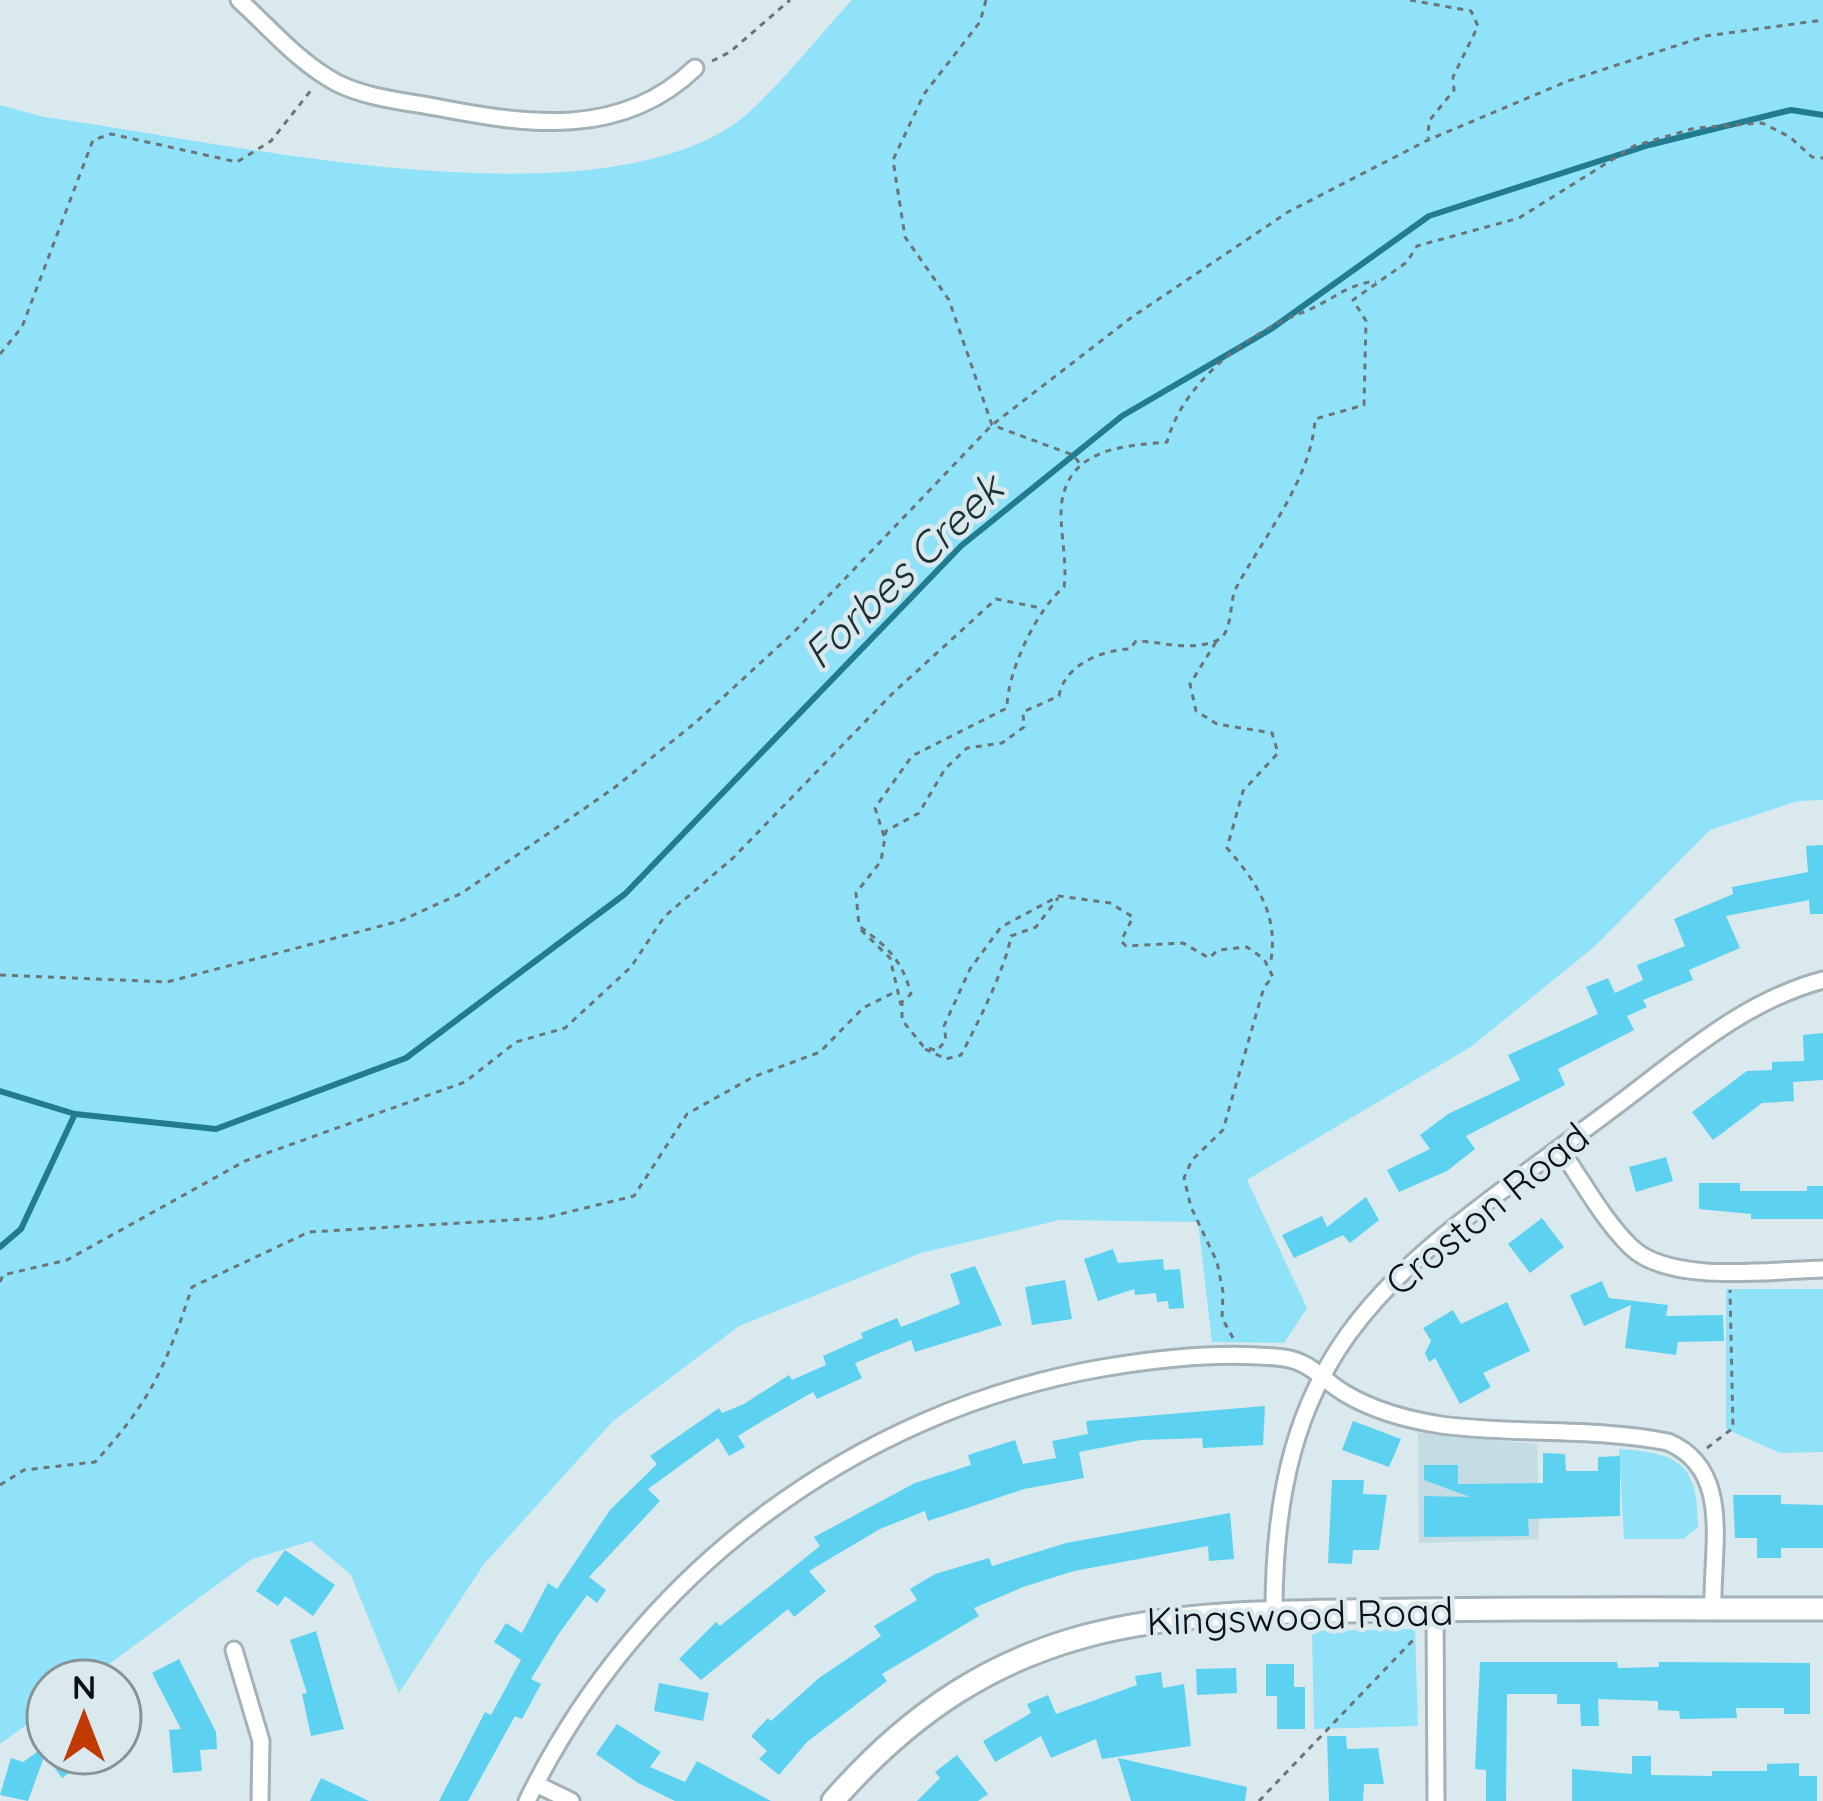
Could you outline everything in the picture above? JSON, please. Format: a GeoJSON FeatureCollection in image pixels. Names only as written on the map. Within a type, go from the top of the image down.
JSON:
{"type":"FeatureCollection","features":[{"type":"Feature","properties":{"kind":"street"},"geometry":{"type":"LineString","coordinates":[[239,0],[321,73],[379,97],[496,119],[560,123],[638,108],[695,68]]}},
{"type":"Feature","properties":{"kind":"street","name":"Croston Road"},"geometry":{"type":"LineString","coordinates":[[1274,1611],[1276,1527],[1295,1434],[1322,1373],[1359,1318],[1400,1272],[1748,1008],[1823,980]]}},
{"type":"Feature","properties":{"kind":"street"},"geometry":{"type":"LineString","coordinates":[[1560,1148],[1631,1247],[1665,1268],[1823,1269]]}},
{"type":"Feature","properties":{"kind":"street"},"geometry":{"type":"LineString","coordinates":[[527,1801],[580,1707],[626,1643],[700,1568],[827,1470],[942,1414],[1040,1382],[1132,1363],[1288,1358],[1322,1373],[1348,1396],[1414,1420],[1655,1439],[1695,1458],[1712,1487],[1713,1609]]}},
{"type":"Feature","properties":{"kind":"street"},"geometry":{"type":"LineString","coordinates":[[1435,1609],[1436,1801]]}},
{"type":"Feature","properties":{"kind":"street","name":"Kingswood Road"},"geometry":{"type":"LineString","coordinates":[[833,1801],[884,1748],[932,1710],[1024,1657],[1157,1617],[1435,1609],[1823,1609]]}},
{"type":"Feature","properties":{"kind":"street"},"geometry":{"type":"LineString","coordinates":[[234,1650],[260,1741],[260,1801]]}},
{"type":"Feature","properties":{"kind":"street"},"geometry":{"type":"LineString","coordinates":[[536,1784],[571,1801]]}},
{"type":"Feature","properties":{"kind":"path"},"geometry":{"type":"LineString","coordinates":[[695,68],[730,52],[790,0]]}},
{"type":"Feature","properties":{"kind":"path"},"geometry":{"type":"LineString","coordinates":[[986,0],[980,22],[924,94],[893,160],[904,237],[949,300],[992,425]]}},
{"type":"Feature","properties":{"kind":"path"},"geometry":{"type":"LineString","coordinates":[[1410,0],[1450,3],[1471,11],[1478,26],[1453,77],[1454,90],[1430,121],[1427,140]]}},
{"type":"Feature","properties":{"kind":"path"},"geometry":{"type":"LineString","coordinates":[[0,975],[167,982],[400,921],[462,893],[597,801],[694,723],[793,632],[992,425],[1132,317],[1288,212],[1427,140],[1568,81],[1706,36],[1823,20]]}},
{"type":"Feature","properties":{"kind":"path"},"geometry":{"type":"LineString","coordinates":[[0,354],[22,327],[93,140],[111,134],[237,162],[287,125],[321,73]]}},
{"type":"Feature","properties":{"kind":"path"},"geometry":{"type":"LineString","coordinates":[[1269,967],[1276,935],[1257,883],[1227,848],[1243,791],[1278,753],[1272,733],[1217,724],[1196,711],[1190,685],[1228,628],[1234,592],[1282,514],[1315,419],[1364,405],[1366,321],[1353,300],[1407,262],[1417,246],[1519,218],[1634,146],[1679,131],[1762,123],[1790,137],[1812,157],[1823,158]]}},
{"type":"Feature","properties":{"kind":"path"},"geometry":{"type":"LineString","coordinates":[[885,838],[874,819],[875,808],[912,756],[1007,708],[1016,661],[1041,608],[1064,586],[1062,500],[1082,466],[1117,444],[1167,442],[1180,406],[1213,364],[1232,358],[1242,343],[1284,315],[1306,310],[1353,282],[1385,276]]}},
{"type":"Feature","properties":{"kind":"path"},"geometry":{"type":"LineString","coordinates":[[992,425],[1073,455],[1082,466]]}},
{"type":"Feature","properties":{"kind":"path"},"geometry":{"type":"LineString","coordinates":[[0,1282],[3,1275],[67,1260],[245,1161],[465,1082],[516,1042],[565,1028],[632,967],[664,917],[733,858],[893,693],[996,599],[1041,608]]}},
{"type":"Feature","properties":{"kind":"path"},"geometry":{"type":"LineString","coordinates":[[1059,896],[1036,927],[1012,936],[1002,972],[966,1034],[961,1055],[946,1059],[923,1046],[906,1028],[890,958],[859,926],[856,893],[881,861],[886,831],[920,813],[945,769],[967,748],[1001,743],[1024,727],[1023,712],[1059,696],[1061,683],[1077,667],[1109,650],[1130,650],[1136,641],[1160,642],[1177,650],[1217,640]]}},
{"type":"Feature","properties":{"kind":"path"},"geometry":{"type":"LineString","coordinates":[[923,1046],[937,1051],[946,1040],[944,1027],[970,969],[995,933],[1038,903],[1059,896],[1082,902],[1096,899],[1127,911],[1133,917],[1121,941],[1126,946],[1183,944],[1209,958],[1218,950],[1247,947],[1269,967],[1273,977],[1264,988],[1223,1130],[1192,1160],[1184,1178],[1191,1207],[1216,1262],[1223,1292],[1220,1310],[1238,1357]]}},
{"type":"Feature","properties":{"kind":"path"},"geometry":{"type":"LineString","coordinates":[[859,926],[890,947],[902,964],[911,994],[902,1006]]}},
{"type":"Feature","properties":{"kind":"path"},"geometry":{"type":"LineString","coordinates":[[0,1485],[24,1470],[95,1462],[142,1411],[173,1346],[192,1287],[309,1232],[544,1218],[634,1196],[687,1114],[753,1077],[820,1052],[863,1008],[897,991]]}},
{"type":"Feature","properties":{"kind":"path"},"geometry":{"type":"LineString","coordinates":[[1695,1458],[1732,1428],[1729,1270]]}},
{"type":"Feature","properties":{"kind":"path"},"geometry":{"type":"LineString","coordinates":[[1258,1801],[1408,1649],[1435,1609]]}},
{"type":"Feature","properties":{"kind":"shaded area"},"geometry":{"type":"Polygon","coordinates":[[[852,0],[1823,0],[1823,800],[1798,801],[1710,830],[1594,947],[1472,1046],[1247,1180],[1307,1308],[1284,1343],[1212,1342],[1198,1222],[1060,1220],[921,1253],[739,1326],[613,1421],[484,1564],[399,1693],[351,1575],[311,1541],[252,1559],[119,1657],[24,1657],[24,1726],[0,1744],[0,105],[44,117],[300,157],[495,174],[586,170],[667,155],[733,125],[778,83],[852,0]]]}},
{"type":"Feature","properties":{"kind":"shaded area"},"geometry":{"type":"Polygon","coordinates":[[[1726,1289],[1823,1289],[1823,1452],[1780,1453],[1726,1429],[1726,1289]]]}},
{"type":"Feature","properties":{"kind":"shaded area"},"geometry":{"type":"Polygon","coordinates":[[[1418,1433],[1537,1444],[1539,1539],[1419,1543],[1418,1433]]]}},
{"type":"Feature","properties":{"kind":"shaded area"},"geometry":{"type":"Polygon","coordinates":[[[1619,1449],[1657,1454],[1681,1466],[1694,1489],[1698,1527],[1683,1539],[1624,1539],[1619,1449]]]}},
{"type":"Feature","properties":{"kind":"shaded area"},"geometry":{"type":"Polygon","coordinates":[[[1415,1629],[1418,1726],[1314,1729],[1312,1631],[1415,1629]]]}},
{"type":"Feature","properties":{"kind":"building"},"geometry":{"type":"Polygon","coordinates":[[[1823,845],[1823,914],[1810,914],[1809,900],[1726,916],[1740,948],[1689,970],[1693,980],[1643,1000],[1647,1007],[1627,1016],[1634,1030],[1558,1069],[1565,1085],[1466,1136],[1475,1149],[1447,1171],[1399,1192],[1387,1170],[1430,1149],[1420,1135],[1448,1114],[1520,1080],[1508,1055],[1598,1014],[1586,987],[1608,978],[1615,993],[1643,980],[1637,965],[1685,946],[1674,919],[1733,894],[1732,887],[1808,872],[1806,846],[1823,845]]]}},
{"type":"Feature","properties":{"kind":"building"},"geometry":{"type":"Polygon","coordinates":[[[1823,1033],[1823,1080],[1793,1082],[1794,1101],[1762,1103],[1713,1140],[1692,1112],[1747,1071],[1772,1070],[1772,1062],[1804,1061],[1803,1035],[1823,1033]]]}},
{"type":"Feature","properties":{"kind":"building"},"geometry":{"type":"Polygon","coordinates":[[[1666,1157],[1673,1181],[1636,1192],[1629,1167],[1666,1157]]]}},
{"type":"Feature","properties":{"kind":"building"},"geometry":{"type":"Polygon","coordinates":[[[1699,1183],[1740,1183],[1740,1191],[1807,1191],[1807,1186],[1823,1186],[1823,1219],[1751,1219],[1751,1214],[1699,1209],[1699,1183]]]}},
{"type":"Feature","properties":{"kind":"building"},"geometry":{"type":"Polygon","coordinates":[[[1366,1197],[1379,1220],[1350,1243],[1343,1235],[1294,1258],[1282,1235],[1322,1216],[1327,1227],[1366,1197]]]}},
{"type":"Feature","properties":{"kind":"building"},"geometry":{"type":"Polygon","coordinates":[[[1542,1218],[1564,1247],[1530,1273],[1508,1244],[1542,1218]]]}},
{"type":"Feature","properties":{"kind":"building"},"geometry":{"type":"Polygon","coordinates":[[[1113,1249],[1118,1263],[1163,1259],[1164,1270],[1180,1269],[1184,1308],[1169,1309],[1168,1301],[1157,1302],[1156,1293],[1135,1295],[1134,1289],[1098,1301],[1084,1259],[1113,1249]]]}},
{"type":"Feature","properties":{"kind":"building"},"geometry":{"type":"Polygon","coordinates":[[[975,1266],[1002,1325],[915,1352],[911,1340],[855,1363],[862,1378],[817,1399],[813,1392],[764,1420],[738,1436],[745,1447],[729,1456],[718,1438],[648,1489],[660,1501],[589,1577],[606,1590],[597,1603],[587,1595],[558,1635],[531,1679],[541,1684],[522,1719],[515,1716],[468,1801],[439,1801],[485,1712],[491,1715],[521,1660],[494,1642],[506,1623],[522,1633],[548,1583],[557,1589],[610,1510],[657,1464],[650,1456],[719,1408],[722,1413],[789,1375],[792,1380],[826,1365],[823,1356],[863,1338],[861,1333],[897,1318],[901,1327],[960,1304],[950,1274],[975,1266]]]}},
{"type":"Feature","properties":{"kind":"building"},"geometry":{"type":"Polygon","coordinates":[[[1065,1280],[1072,1319],[1032,1325],[1025,1287],[1065,1280]]]}},
{"type":"Feature","properties":{"kind":"building"},"geometry":{"type":"Polygon","coordinates":[[[1602,1281],[1609,1298],[1668,1305],[1666,1316],[1723,1315],[1724,1341],[1678,1342],[1676,1355],[1625,1348],[1631,1305],[1584,1326],[1570,1295],[1602,1281]]]}},
{"type":"Feature","properties":{"kind":"building"},"geometry":{"type":"Polygon","coordinates":[[[1507,1302],[1530,1351],[1483,1373],[1491,1387],[1460,1404],[1435,1358],[1429,1362],[1425,1353],[1431,1341],[1423,1328],[1453,1310],[1461,1324],[1507,1302]]]}},
{"type":"Feature","properties":{"kind":"building"},"geometry":{"type":"Polygon","coordinates":[[[1265,1406],[1263,1445],[1203,1448],[1202,1438],[1141,1440],[1079,1452],[1084,1478],[1024,1489],[928,1521],[925,1511],[880,1529],[809,1571],[826,1591],[794,1617],[788,1609],[701,1680],[679,1659],[716,1622],[720,1626],[820,1546],[814,1537],[915,1483],[971,1465],[968,1455],[1015,1440],[1023,1464],[1056,1458],[1052,1441],[1088,1434],[1086,1421],[1265,1406]]]}},
{"type":"Feature","properties":{"kind":"building"},"geometry":{"type":"Polygon","coordinates":[[[1353,1421],[1401,1439],[1389,1467],[1342,1450],[1353,1421]]]}},
{"type":"Feature","properties":{"kind":"building"},"geometry":{"type":"Polygon","coordinates":[[[1543,1453],[1565,1454],[1566,1471],[1598,1471],[1598,1457],[1620,1456],[1620,1516],[1528,1519],[1529,1536],[1424,1537],[1424,1496],[1470,1497],[1424,1480],[1424,1465],[1458,1465],[1458,1484],[1543,1483],[1543,1453]]]}},
{"type":"Feature","properties":{"kind":"building"},"geometry":{"type":"Polygon","coordinates":[[[1332,1480],[1364,1480],[1363,1494],[1387,1495],[1379,1550],[1353,1550],[1352,1564],[1328,1563],[1332,1480]]]}},
{"type":"Feature","properties":{"kind":"building"},"geometry":{"type":"Polygon","coordinates":[[[1733,1495],[1781,1495],[1781,1504],[1823,1505],[1823,1548],[1781,1548],[1781,1558],[1757,1558],[1757,1538],[1735,1538],[1733,1495]]]}},
{"type":"Feature","properties":{"kind":"building"},"geometry":{"type":"Polygon","coordinates":[[[1230,1513],[1234,1559],[1209,1561],[1208,1546],[1074,1571],[1023,1587],[974,1608],[979,1616],[882,1674],[887,1681],[807,1742],[779,1775],[759,1759],[767,1751],[751,1736],[768,1718],[771,1721],[819,1678],[881,1636],[874,1626],[917,1600],[910,1589],[935,1574],[989,1558],[992,1566],[1066,1543],[1230,1513]]]}},
{"type":"Feature","properties":{"kind":"building"},"geometry":{"type":"Polygon","coordinates":[[[285,1550],[335,1585],[313,1616],[285,1596],[278,1606],[256,1591],[285,1550]]]}},
{"type":"Feature","properties":{"kind":"building"},"geometry":{"type":"Polygon","coordinates":[[[316,1631],[344,1729],[311,1736],[302,1694],[307,1693],[290,1640],[316,1631]]]}},
{"type":"Feature","properties":{"kind":"building"},"geometry":{"type":"Polygon","coordinates":[[[179,1659],[216,1732],[217,1749],[200,1750],[202,1771],[173,1773],[169,1730],[181,1729],[152,1673],[179,1659]]]}},
{"type":"Feature","properties":{"kind":"building"},"geometry":{"type":"Polygon","coordinates":[[[1480,1662],[1617,1662],[1618,1668],[1659,1667],[1659,1662],[1810,1663],[1810,1714],[1784,1714],[1784,1708],[1736,1708],[1737,1718],[1680,1719],[1679,1711],[1658,1710],[1658,1701],[1598,1699],[1599,1726],[1581,1726],[1580,1704],[1557,1704],[1557,1694],[1507,1694],[1506,1801],[1486,1801],[1486,1770],[1475,1769],[1480,1662]]]}},
{"type":"Feature","properties":{"kind":"building"},"geometry":{"type":"Polygon","coordinates":[[[1266,1664],[1294,1664],[1294,1687],[1305,1687],[1305,1729],[1277,1729],[1277,1696],[1266,1696],[1266,1664]]]}},
{"type":"Feature","properties":{"kind":"building"},"geometry":{"type":"Polygon","coordinates":[[[1236,1668],[1237,1693],[1197,1695],[1196,1669],[1236,1668]]]}},
{"type":"Feature","properties":{"kind":"building"},"geometry":{"type":"Polygon","coordinates":[[[1161,1672],[1163,1688],[1184,1684],[1191,1746],[1102,1759],[1096,1739],[1051,1758],[1041,1736],[995,1762],[983,1741],[1031,1713],[1027,1704],[1048,1695],[1056,1714],[1137,1685],[1135,1676],[1161,1672]]]}},
{"type":"Feature","properties":{"kind":"building"},"geometry":{"type":"Polygon","coordinates":[[[659,1683],[709,1693],[703,1721],[654,1711],[659,1683]]]}},
{"type":"Feature","properties":{"kind":"building"},"geometry":{"type":"Polygon","coordinates":[[[617,1724],[661,1752],[650,1767],[685,1782],[697,1761],[771,1801],[675,1801],[638,1783],[596,1754],[617,1724]]]}},
{"type":"Feature","properties":{"kind":"building"},"geometry":{"type":"Polygon","coordinates":[[[1327,1736],[1346,1736],[1347,1749],[1378,1748],[1384,1784],[1364,1784],[1363,1801],[1329,1801],[1327,1736]]]}},
{"type":"Feature","properties":{"kind":"building"},"geometry":{"type":"Polygon","coordinates":[[[957,1755],[988,1794],[978,1801],[917,1801],[940,1778],[935,1772],[957,1755]]]}},
{"type":"Feature","properties":{"kind":"building"},"geometry":{"type":"Polygon","coordinates":[[[1632,1756],[1651,1756],[1651,1775],[1712,1776],[1712,1771],[1767,1771],[1767,1764],[1799,1763],[1799,1776],[1817,1776],[1817,1801],[1572,1801],[1572,1769],[1632,1774],[1632,1756]]]}},
{"type":"Feature","properties":{"kind":"building"},"geometry":{"type":"Polygon","coordinates":[[[11,1758],[23,1762],[24,1777],[37,1777],[28,1801],[0,1795],[11,1758]]]}},
{"type":"Feature","properties":{"kind":"building"},"geometry":{"type":"Polygon","coordinates":[[[1118,1758],[1247,1787],[1245,1801],[1131,1801],[1118,1758]]]}},
{"type":"Feature","properties":{"kind":"building"},"geometry":{"type":"Polygon","coordinates":[[[321,1778],[369,1801],[310,1801],[321,1778]]]}},
{"type":"Feature","properties":{"kind":"waterway","name":"Forbes Creek"},"geometry":{"type":"LineString","coordinates":[[0,1091],[75,1114],[216,1129],[406,1058],[625,894],[961,546],[1122,416],[1271,329],[1429,216],[1649,145],[1791,110],[1823,115]]}},
{"type":"Feature","properties":{"kind":"waterway","name":"Forbes Creek"},"geometry":{"type":"LineString","coordinates":[[0,1247],[21,1229],[74,1116]]}}]}
